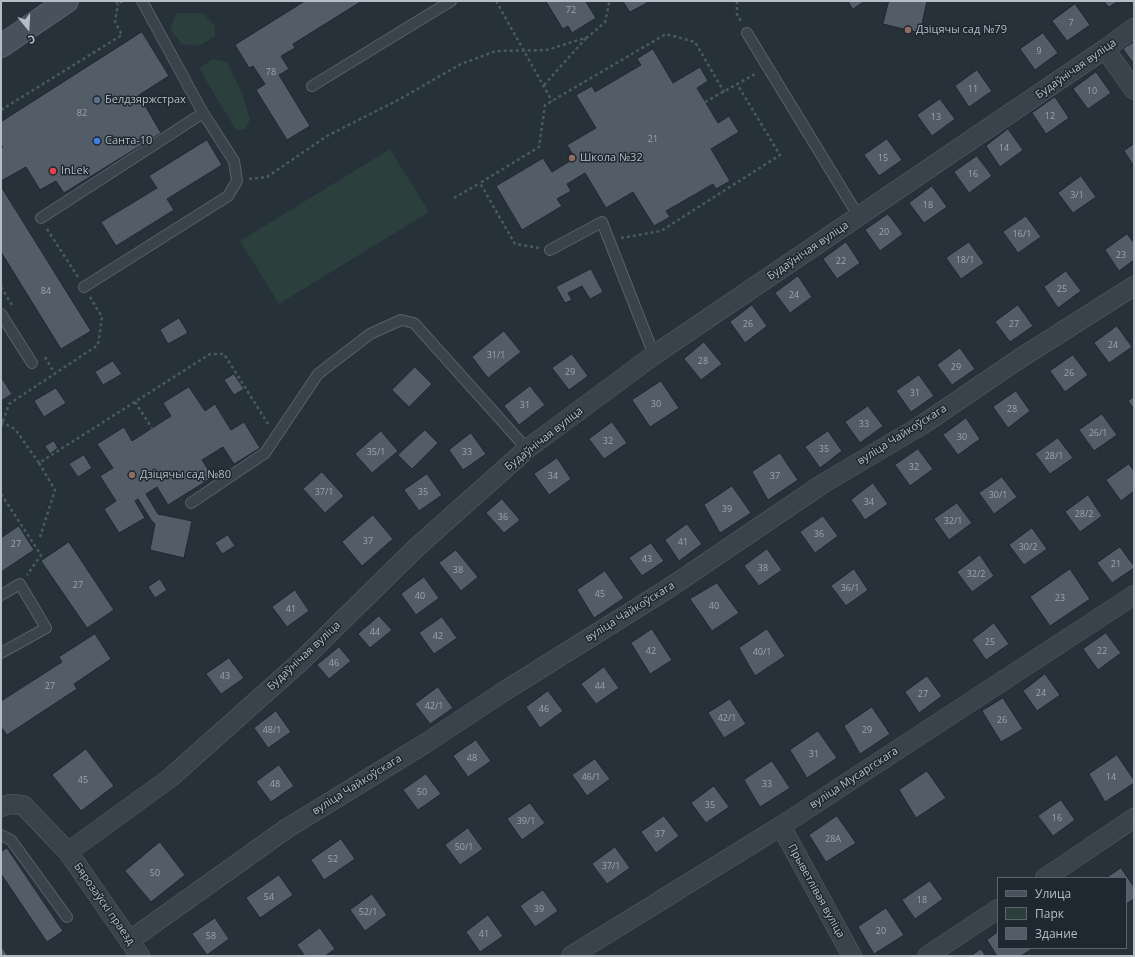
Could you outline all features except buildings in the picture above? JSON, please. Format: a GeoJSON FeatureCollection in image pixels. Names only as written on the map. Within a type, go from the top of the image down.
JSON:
{"type":"FeatureCollection","features":[{"type":"Feature","properties":{"kind":"main road"},"geometry":{"type":"LineString","coordinates":[[1,46],[67,1]]}},
{"type":"Feature","properties":{"kind":"street","name":"Будаўнічая вуліца"},"geometry":{"type":"LineString","coordinates":[[68,852],[170,778],[299,662],[417,547],[526,449],[654,355],[1106,49],[1134,28]]}},
{"type":"Feature","properties":{"kind":"street"},"geometry":{"type":"LineString","coordinates":[[1106,49],[1134,90]]}},
{"type":"Feature","properties":{"kind":"street","name":"вуліца Чайкоўскага"},"geometry":{"type":"LineString","coordinates":[[134,948],[286,829],[426,743],[503,692],[669,588],[824,483],[922,425],[1019,359],[1134,286]]}},
{"type":"Feature","properties":{"kind":"street","name":"вуліца Мусаргскага"},"geometry":{"type":"LineString","coordinates":[[571,956],[780,826],[1134,595]]}},
{"type":"Feature","properties":{"kind":"street"},"geometry":{"type":"LineString","coordinates":[[1,807],[10,804],[23,805],[68,852]]}},
{"type":"Feature","properties":{"kind":"street"},"geometry":{"type":"LineString","coordinates":[[1046,877],[1134,818]]}},
{"type":"Feature","properties":{"kind":"street","name":"Прыветлівая вуліца"},"geometry":{"type":"LineString","coordinates":[[780,826],[852,956]]}},
{"type":"Feature","properties":{"kind":"street","name":"Бярозаўскі праезд"},"geometry":{"type":"LineString","coordinates":[[68,852],[134,948]]}},
{"type":"Feature","properties":{"kind":"street"},"geometry":{"type":"LineString","coordinates":[[927,956],[997,910]]}},
{"type":"Feature","properties":{"kind":"lane"},"geometry":{"type":"LineString","coordinates":[[84,287],[228,196],[237,181],[234,161],[203,113],[142,1]]}},
{"type":"Feature","properties":{"kind":"lane"},"geometry":{"type":"LineString","coordinates":[[312,86],[451,1]]}},
{"type":"Feature","properties":{"kind":"lane"},"geometry":{"type":"LineString","coordinates":[[747,33],[766,67],[859,217]]}},
{"type":"Feature","properties":{"kind":"lane"},"geometry":{"type":"LineString","coordinates":[[41,218],[203,113]]}},
{"type":"Feature","properties":{"kind":"lane"},"geometry":{"type":"LineString","coordinates":[[550,250],[602,222],[654,355]]}},
{"type":"Feature","properties":{"kind":"lane"},"geometry":{"type":"LineString","coordinates":[[1,314],[32,363]]}},
{"type":"Feature","properties":{"kind":"lane"},"geometry":{"type":"LineString","coordinates":[[191,503],[265,454],[318,374],[370,334],[401,320],[414,323],[526,449]]}},
{"type":"Feature","properties":{"kind":"lane"},"geometry":{"type":"LineString","coordinates":[[1,595],[20,584],[46,628],[1,653]]}},
{"type":"Feature","properties":{"kind":"lane"},"geometry":{"type":"LineString","coordinates":[[1,835],[10,840],[67,917]]}},
{"type":"Feature","properties":{"kind":"path"},"geometry":{"type":"LineString","coordinates":[[1,110],[122,35],[115,22],[117,2],[123,1]]}},
{"type":"Feature","properties":{"kind":"path"},"geometry":{"type":"LineString","coordinates":[[496,1],[552,101]]}},
{"type":"Feature","properties":{"kind":"path"},"geometry":{"type":"LineString","coordinates":[[544,86],[588,36],[605,22],[608,1]]}},
{"type":"Feature","properties":{"kind":"path"},"geometry":{"type":"LineString","coordinates":[[738,1],[737,14],[747,33]]}},
{"type":"Feature","properties":{"kind":"path"},"geometry":{"type":"LineString","coordinates":[[454,198],[539,147],[545,105],[666,34],[695,42],[724,92]]}},
{"type":"Feature","properties":{"kind":"path"},"geometry":{"type":"LineString","coordinates":[[237,181],[267,177],[327,136],[400,99],[461,64],[496,51],[548,50],[588,36]]}},
{"type":"Feature","properties":{"kind":"path"},"geometry":{"type":"LineString","coordinates":[[705,102],[766,67]]}},
{"type":"Feature","properties":{"kind":"path"},"geometry":{"type":"LineString","coordinates":[[609,240],[661,231],[780,156],[737,84]]}},
{"type":"Feature","properties":{"kind":"path"},"geometry":{"type":"LineString","coordinates":[[480,183],[515,244],[550,250]]}},
{"type":"Feature","properties":{"kind":"path"},"geometry":{"type":"LineString","coordinates":[[1,427],[9,404],[98,345],[102,317],[41,218]]}},
{"type":"Feature","properties":{"kind":"path"},"geometry":{"type":"LineString","coordinates":[[38,463],[210,354],[224,354],[276,436]]}},
{"type":"Feature","properties":{"kind":"path"},"geometry":{"type":"LineString","coordinates":[[135,402],[152,428]]}},
{"type":"Feature","properties":{"kind":"path"},"geometry":{"type":"LineString","coordinates":[[2,422],[15,429],[55,490],[40,537]]}},
{"type":"Feature","properties":{"kind":"path"},"geometry":{"type":"LineString","coordinates":[[1,494],[41,555],[20,584]]}},
{"type":"Feature","properties":{"kind":"green space"},"geometry":{"type":"Polygon","coordinates":[[[176,13],[203,13],[215,26],[215,36],[199,46],[182,44],[170,30],[176,13]]]}},
{"type":"Feature","properties":{"kind":"green space"},"geometry":{"type":"Polygon","coordinates":[[[212,59],[227,62],[242,93],[250,119],[246,129],[236,130],[204,77],[200,68],[212,59]]]}},
{"type":"Feature","properties":{"kind":"green space"},"geometry":{"type":"Polygon","coordinates":[[[390,149],[429,212],[279,304],[240,241],[390,149]]]}},
{"type":"Feature","properties":{"kind":"place","name":"Дзіцячы сад №79"},"geometry":{"type":"Point","coordinates":[908,30]}},
{"type":"Feature","properties":{"kind":"place","name":"Белдзяржстрах"},"geometry":{"type":"Point","coordinates":[97,100]}},
{"type":"Feature","properties":{"kind":"place","name":"Санта-10"},"geometry":{"type":"Point","coordinates":[97,141]}},
{"type":"Feature","properties":{"kind":"place","name":"Школа №32"},"geometry":{"type":"Point","coordinates":[572,158]}},
{"type":"Feature","properties":{"kind":"place","name":"InLek"},"geometry":{"type":"Point","coordinates":[53,171]}},
{"type":"Feature","properties":{"kind":"place","name":"Дзіцячы сад №80"},"geometry":{"type":"Point","coordinates":[132,475]}}]}
